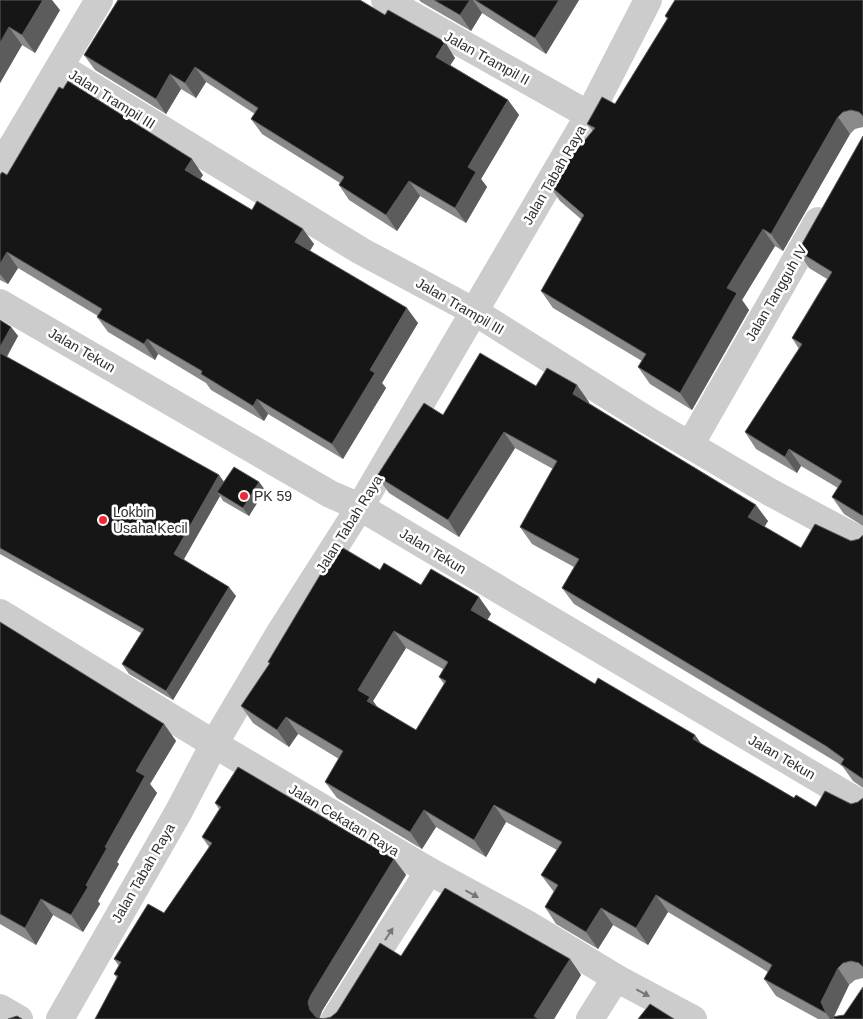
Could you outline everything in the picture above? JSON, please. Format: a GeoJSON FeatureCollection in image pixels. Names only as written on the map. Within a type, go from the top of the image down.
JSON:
{"type":"FeatureCollection","features":[{"type":"Feature","properties":{"kind":"street"},"geometry":{"type":"LineString","coordinates":[[0,167],[99,0]]}},
{"type":"Feature","properties":{"kind":"street","name":"Jalan Trampil II"},"geometry":{"type":"LineString","coordinates":[[385,0],[589,115]]}},
{"type":"Feature","properties":{"kind":"street","name":"Jalan Tabah Raya"},"geometry":{"type":"LineString","coordinates":[[60,1019],[179,810],[214,744],[281,631],[360,507],[589,115],[648,0]]}},
{"type":"Feature","properties":{"kind":"street","name":"Jalan Trampil III"},"geometry":{"type":"LineString","coordinates":[[60,66],[361,251],[474,312],[690,445],[768,491],[863,542]]}},
{"type":"Feature","properties":{"kind":"street","name":"Jalan Tangguh IV"},"geometry":{"type":"LineString","coordinates":[[690,445],[828,202]]}},
{"type":"Feature","properties":{"kind":"street","name":"Jalan Tekun"},"geometry":{"type":"LineString","coordinates":[[0,303],[330,494],[360,507],[863,805]]}},
{"type":"Feature","properties":{"kind":"street","name":"Jalan Cekatan Raya"},"geometry":{"type":"LineString","coordinates":[[0,613],[214,744],[429,871],[526,924],[616,978],[692,1019]]}},
{"type":"Feature","properties":{"kind":"street"},"geometry":{"type":"LineString","coordinates":[[335,1019],[429,871]]}},
{"type":"Feature","properties":{"kind":"street"},"geometry":{"type":"LineString","coordinates":[[590,1019],[616,978]]}},
{"type":"Feature","properties":{"kind":"street"},"geometry":{"type":"LineString","coordinates":[[0,1008],[19,1019]]}},
{"type":"Feature","properties":{"kind":"building"},"geometry":{"type":"Polygon","coordinates":[[[0,0],[43,0],[22,35],[9,27],[0,43],[0,0]]]}},
{"type":"Feature","properties":{"kind":"building"},"geometry":{"type":"Polygon","coordinates":[[[118,0],[360,0],[385,15],[388,10],[445,42],[436,57],[508,100],[468,167],[476,172],[455,208],[409,181],[386,215],[339,185],[344,177],[251,119],[258,108],[195,67],[185,83],[170,74],[156,99],[84,55],[118,0]]]}},
{"type":"Feature","properties":{"kind":"building"},"geometry":{"type":"Polygon","coordinates":[[[434,0],[470,0],[460,15],[434,0]]]}},
{"type":"Feature","properties":{"kind":"building"},"geometry":{"type":"Polygon","coordinates":[[[475,0],[559,0],[535,38],[475,0]]]}},
{"type":"Feature","properties":{"kind":"building"},"geometry":{"type":"Polygon","coordinates":[[[675,0],[863,0],[863,116],[859,112],[851,110],[843,112],[838,117],[771,234],[763,229],[727,288],[737,293],[680,393],[638,367],[646,354],[541,291],[584,215],[548,184],[595,128],[587,124],[602,97],[615,104],[668,18],[665,16],[675,0]]]}},
{"type":"Feature","properties":{"kind":"building"},"geometry":{"type":"Polygon","coordinates":[[[68,81],[192,159],[185,170],[252,210],[257,201],[303,229],[295,242],[407,308],[370,370],[375,373],[332,444],[257,399],[253,406],[201,374],[202,371],[147,339],[144,344],[97,317],[102,309],[7,252],[0,264],[0,175],[2,172],[7,175],[59,87],[63,89],[68,81]]]}},
{"type":"Feature","properties":{"kind":"building"},"geometry":{"type":"Polygon","coordinates":[[[863,136],[863,516],[832,497],[842,481],[789,449],[785,457],[745,432],[802,344],[792,338],[832,272],[798,251],[863,136]]]}},
{"type":"Feature","properties":{"kind":"building"},"geometry":{"type":"Polygon","coordinates":[[[0,320],[11,327],[0,347],[0,320]]]}},
{"type":"Feature","properties":{"kind":"building","name":"Lokbin Usaha Kecil"},"geometry":{"type":"Polygon","coordinates":[[[0,353],[219,475],[174,554],[229,587],[166,691],[122,664],[144,629],[0,548],[0,353]]]}},
{"type":"Feature","properties":{"kind":"building"},"geometry":{"type":"Polygon","coordinates":[[[480,353],[536,386],[547,368],[577,385],[573,394],[756,505],[748,517],[801,548],[815,524],[851,541],[859,539],[863,535],[863,779],[841,764],[844,759],[826,746],[562,588],[579,559],[520,527],[557,461],[504,432],[448,520],[377,476],[424,403],[443,415],[480,353]]]}},
{"type":"Feature","properties":{"kind":"building"},"geometry":{"type":"Polygon","coordinates":[[[234,467],[259,482],[243,508],[217,492],[234,467]]]}},
{"type":"Feature","properties":{"kind":"building"},"geometry":{"type":"Polygon","coordinates":[[[338,545],[380,570],[384,563],[421,585],[431,569],[479,597],[471,610],[595,684],[598,678],[695,735],[693,739],[794,798],[796,795],[816,807],[825,791],[851,804],[863,798],[863,967],[859,963],[851,961],[843,963],[838,968],[821,1002],[826,1013],[764,979],[772,965],[656,895],[636,928],[601,908],[586,932],[545,907],[558,885],[541,875],[562,842],[494,805],[474,840],[424,810],[410,832],[325,782],[343,751],[286,717],[277,730],[241,706],[270,663],[268,662],[338,545]],[[394,631],[358,690],[370,697],[367,701],[416,730],[446,681],[439,677],[448,662],[394,631]]]}},
{"type":"Feature","properties":{"kind":"building"},"geometry":{"type":"Polygon","coordinates":[[[0,622],[164,724],[136,771],[145,776],[105,847],[107,848],[86,885],[88,887],[71,915],[41,899],[25,928],[0,914],[0,622]]]}},
{"type":"Feature","properties":{"kind":"building"},"geometry":{"type":"Polygon","coordinates":[[[238,767],[394,859],[311,995],[308,1002],[310,1010],[316,1017],[323,1019],[95,1019],[118,976],[114,974],[121,962],[114,959],[148,904],[164,913],[212,843],[202,837],[221,807],[215,803],[238,767]]]}},
{"type":"Feature","properties":{"kind":"building"},"geometry":{"type":"Polygon","coordinates":[[[445,888],[570,959],[534,1016],[539,1019],[323,1019],[331,1017],[337,1012],[380,943],[401,956],[445,888]]]}},
{"type":"Feature","properties":{"kind":"building"},"geometry":{"type":"Polygon","coordinates":[[[863,987],[863,1019],[836,1019],[832,1017],[844,1015],[863,987]]]}},
{"type":"Feature","properties":{"kind":"building"},"geometry":{"type":"Polygon","coordinates":[[[650,1004],[674,1019],[638,1019],[650,1004]]]}},
{"type":"Feature","properties":{"kind":"building"},"geometry":{"type":"Polygon","coordinates":[[[17,1016],[22,1019],[8,1019],[17,1016]]]}},
{"type":"Feature","properties":{"kind":"place","name":"PK 59"},"geometry":{"type":"Point","coordinates":[244,496]}},
{"type":"Feature","properties":{"kind":"place","name":"Lokbin Usaha Kecil"},"geometry":{"type":"Point","coordinates":[103,520]}}]}
